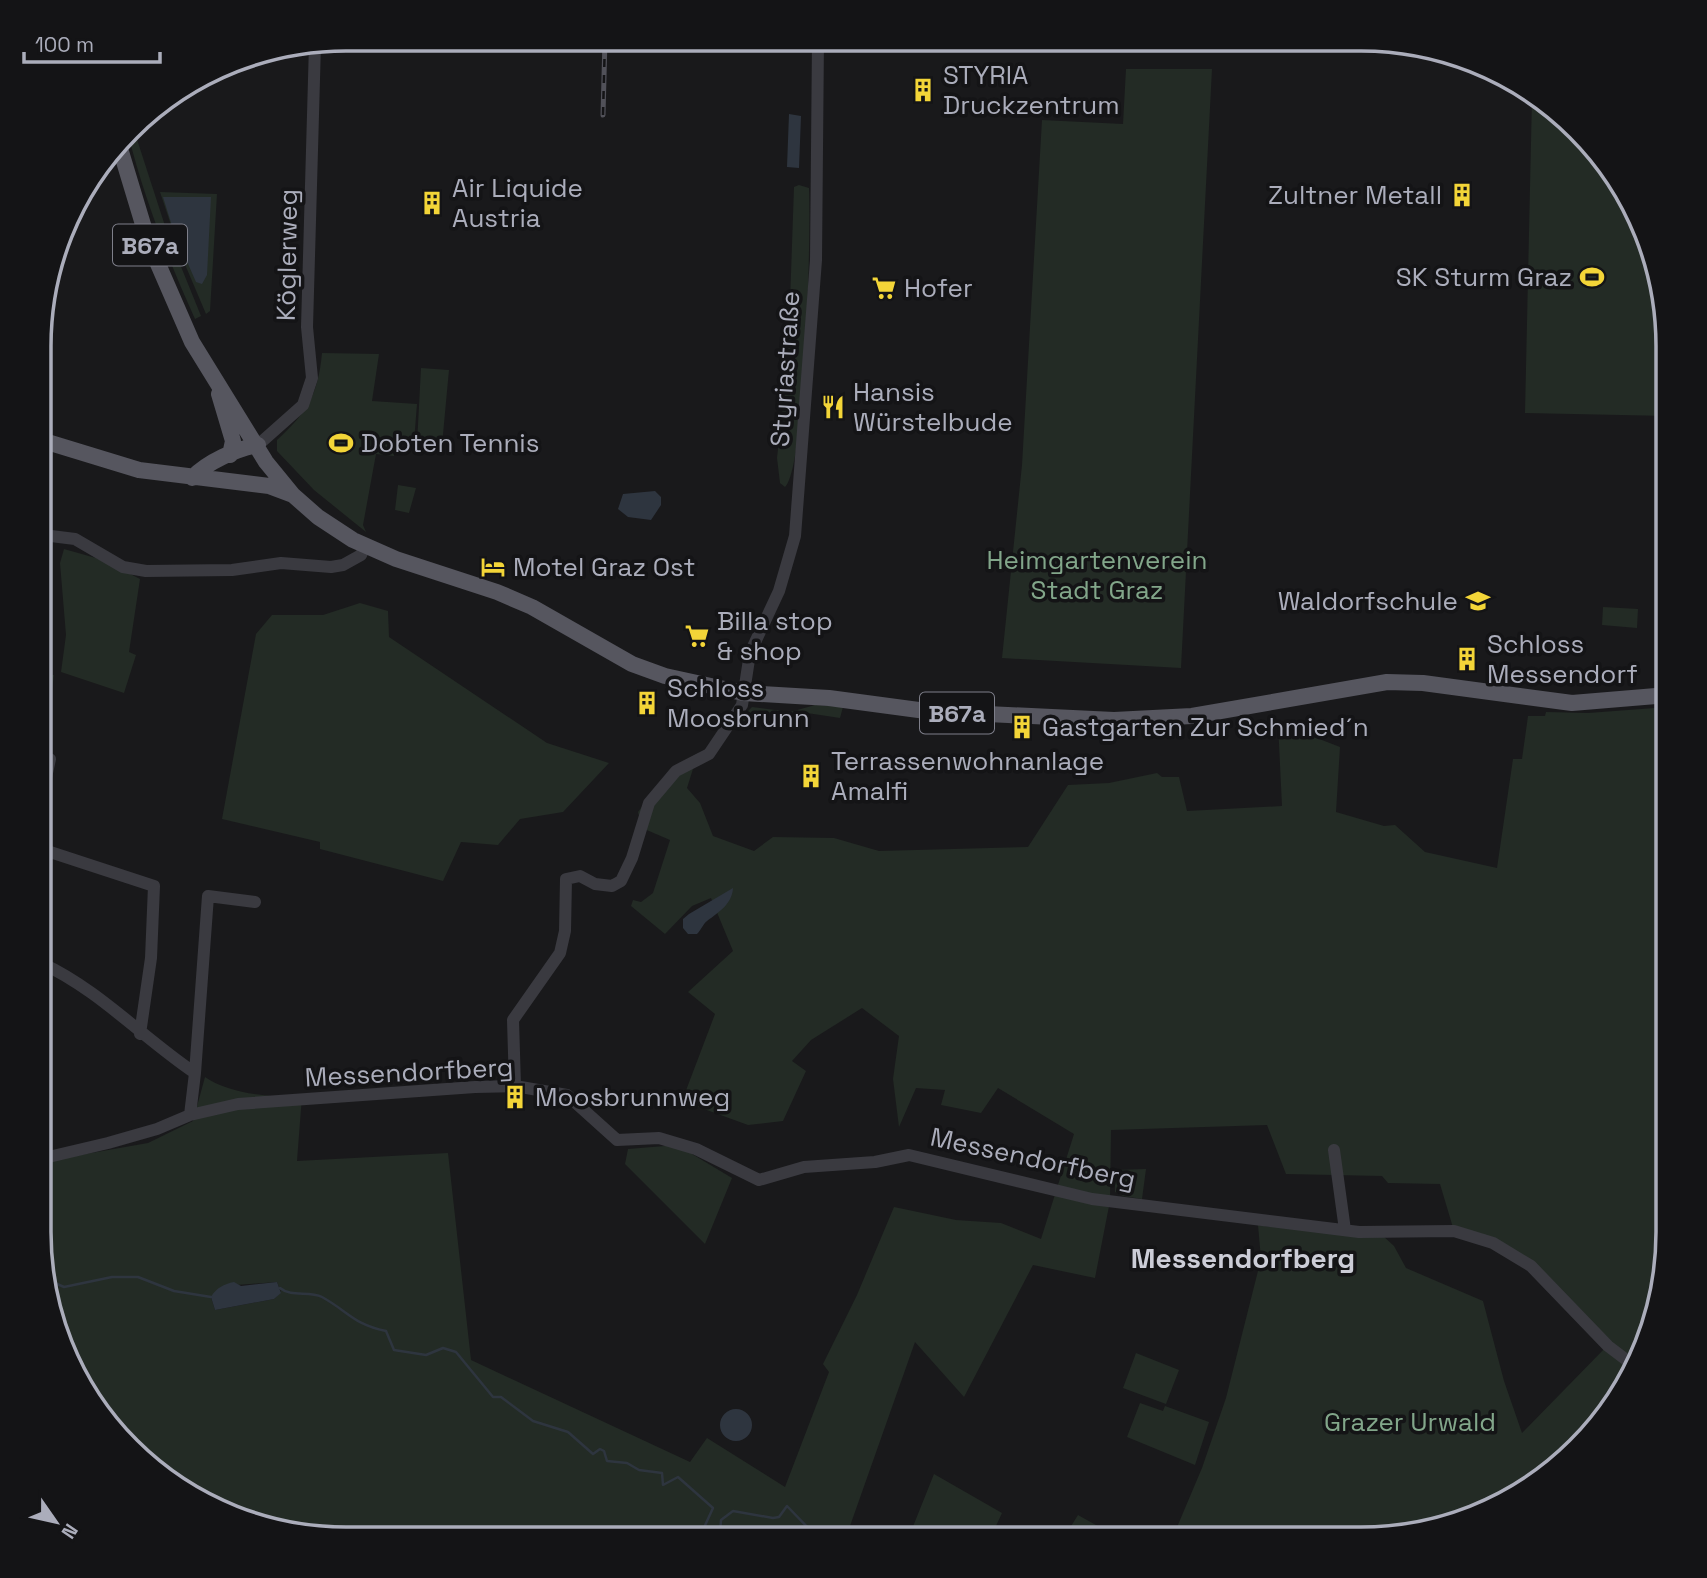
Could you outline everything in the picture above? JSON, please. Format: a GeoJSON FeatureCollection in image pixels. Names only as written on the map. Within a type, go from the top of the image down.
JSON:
{"type":"FeatureCollection","features":[{"type":"Feature","properties":{"kind":"main road","name":"B67a"},"geometry":{"type":"LineString","coordinates":[[122,154],[159,268],[192,342],[217,387],[258,445],[265,462],[293,495],[328,524],[365,546],[532,607],[632,664],[665,676],[743,693],[829,698],[926,711],[1114,720],[1192,716],[1387,682],[1423,683],[1572,703],[1656,696]]}},
{"type":"Feature","properties":{"kind":"main road"},"geometry":{"type":"LineString","coordinates":[[217,387],[233,440],[230,455]]}},
{"type":"Feature","properties":{"kind":"main road"},"geometry":{"type":"LineString","coordinates":[[51,443],[118,464],[198,478],[269,486],[293,495]]}},
{"type":"Feature","properties":{"kind":"main road"},"geometry":{"type":"LineString","coordinates":[[198,478],[200,470],[258,445]]}},
{"type":"Feature","properties":{"kind":"main road"},"geometry":{"type":"LineString","coordinates":[[198,478],[246,458],[258,445]]}},
{"type":"Feature","properties":{"kind":"street","name":"Styriastraße"},"geometry":{"type":"LineString","coordinates":[[743,693],[750,653],[779,591],[795,536],[816,260],[818,51]]}},
{"type":"Feature","properties":{"kind":"street","name":"Köglerweg"},"geometry":{"type":"LineString","coordinates":[[258,445],[303,405],[312,378],[307,327],[315,52]]}},
{"type":"Feature","properties":{"kind":"street"},"geometry":{"type":"LineString","coordinates":[[51,537],[75,539],[122,567],[146,571],[232,570],[281,563],[327,567],[344,565],[361,555],[365,546]]}},
{"type":"Feature","properties":{"kind":"street"},"geometry":{"type":"LineString","coordinates":[[515,1086],[513,1020],[560,953],[565,931],[566,879],[580,876],[596,884],[612,886],[621,881],[632,858],[649,803],[676,771],[713,750],[718,736],[742,705],[743,693]]}},
{"type":"Feature","properties":{"kind":"street"},"geometry":{"type":"LineString","coordinates":[[51,852],[154,886],[151,958],[140,1034]]}},
{"type":"Feature","properties":{"kind":"street"},"geometry":{"type":"LineString","coordinates":[[190,1115],[208,896],[255,902]]}},
{"type":"Feature","properties":{"kind":"street"},"geometry":{"type":"LineString","coordinates":[[51,968],[89,990],[140,1034],[195,1073]]}},
{"type":"Feature","properties":{"kind":"street","name":"Messendorfberg"},"geometry":{"type":"LineString","coordinates":[[51,1156],[108,1143],[157,1129],[190,1115],[238,1104],[515,1086],[566,1095],[617,1140],[659,1138],[696,1149],[759,1180],[804,1167],[875,1162],[909,1155],[1092,1199],[1345,1230],[1454,1231],[1493,1243],[1531,1266],[1608,1346],[1627,1360]]}},
{"type":"Feature","properties":{"kind":"street"},"geometry":{"type":"LineString","coordinates":[[1335,1150],[1345,1230]]}},
{"type":"Feature","properties":{"kind":"green space","name":"Heimgartenverein Stadt Graz"},"geometry":{"type":"Polygon","coordinates":[[[1126,69],[1212,69],[1181,668],[1002,658],[1022,465],[1042,120],[1123,124],[1126,69]]]}},
{"type":"Feature","properties":{"kind":"green space","name":"SK Sturm Graz"},"geometry":{"type":"Polygon","coordinates":[[[1532,106],[1556,124],[1583,151],[1617,198],[1634,233],[1651,288],[1654,308],[1656,416],[1525,413],[1532,106]]]}},
{"type":"Feature","properties":{"kind":"green space"},"geometry":{"type":"Polygon","coordinates":[[[136,138],[167,232],[201,316],[195,319],[166,251],[131,144],[136,138]]]}},
{"type":"Feature","properties":{"kind":"green space"},"geometry":{"type":"Polygon","coordinates":[[[799,185],[809,188],[806,346],[798,438],[792,471],[785,487],[780,483],[777,458],[788,360],[794,187],[799,185]]]}},
{"type":"Feature","properties":{"kind":"green space"},"geometry":{"type":"Polygon","coordinates":[[[160,192],[217,194],[210,311],[206,314],[181,255],[160,192]]]}},
{"type":"Feature","properties":{"kind":"green space","name":"Dobten Tennis"},"geometry":{"type":"Polygon","coordinates":[[[322,353],[379,354],[372,401],[417,404],[414,442],[395,443],[394,456],[376,454],[363,525],[366,532],[314,490],[277,451],[277,440],[303,412],[314,392],[322,353]]]}},
{"type":"Feature","properties":{"kind":"green space"},"geometry":{"type":"Polygon","coordinates":[[[421,368],[449,370],[442,445],[417,444],[421,368]]]}},
{"type":"Feature","properties":{"kind":"green space"},"geometry":{"type":"Polygon","coordinates":[[[398,485],[416,488],[409,513],[395,510],[398,485]]]}},
{"type":"Feature","properties":{"kind":"green space"},"geometry":{"type":"Polygon","coordinates":[[[64,549],[103,560],[140,579],[129,652],[136,655],[124,693],[61,672],[66,635],[60,563],[64,549]]]}},
{"type":"Feature","properties":{"kind":"green space"},"geometry":{"type":"Polygon","coordinates":[[[360,603],[388,611],[389,637],[547,743],[609,763],[563,812],[520,819],[498,845],[461,842],[443,881],[320,849],[320,842],[222,819],[256,634],[272,615],[323,615],[360,603]]]}},
{"type":"Feature","properties":{"kind":"green space"},"geometry":{"type":"Polygon","coordinates":[[[1603,607],[1638,609],[1637,628],[1602,625],[1603,607]]]}},
{"type":"Feature","properties":{"kind":"green space"},"geometry":{"type":"Polygon","coordinates":[[[51,675],[54,675],[51,696],[51,675]]]}},
{"type":"Feature","properties":{"kind":"green space"},"geometry":{"type":"Polygon","coordinates":[[[815,705],[843,707],[840,718],[794,711],[793,714],[763,712],[745,721],[740,719],[752,707],[790,712],[815,705]]]}},
{"type":"Feature","properties":{"kind":"green space","name":"Grazer Urwald"},"geometry":{"type":"Polygon","coordinates":[[[1656,708],[1656,1251],[1651,1290],[1641,1327],[1617,1380],[1595,1412],[1570,1441],[1541,1466],[1509,1488],[1474,1505],[1419,1522],[1380,1527],[1177,1527],[1202,1468],[1226,1398],[1261,1259],[1258,1225],[1270,1227],[1283,1222],[1382,1235],[1394,1246],[1406,1268],[1483,1301],[1504,1381],[1522,1433],[1607,1346],[1531,1266],[1454,1231],[1440,1184],[1388,1183],[1382,1176],[1286,1174],[1267,1125],[1111,1130],[1110,1201],[1095,1278],[1033,1265],[964,1397],[915,1342],[852,1527],[327,1527],[288,1522],[251,1512],[215,1497],[151,1454],[112,1412],[90,1380],[73,1345],[56,1290],[53,1270],[51,1160],[148,1143],[193,1121],[205,1077],[226,1087],[252,1094],[302,1096],[297,1161],[448,1153],[471,1360],[690,1462],[707,1438],[785,1487],[829,1372],[823,1364],[857,1295],[894,1207],[956,1220],[1001,1223],[1041,1239],[1074,1134],[998,1088],[981,1113],[941,1105],[945,1090],[916,1088],[899,1127],[893,1079],[899,1036],[862,1008],[811,1040],[792,1061],[806,1071],[783,1121],[748,1125],[682,1101],[715,1014],[688,992],[733,951],[711,898],[692,906],[665,934],[631,906],[633,900],[641,902],[653,893],[670,840],[642,828],[638,812],[670,769],[698,753],[687,788],[700,803],[713,836],[754,851],[773,837],[834,838],[879,851],[1028,847],[1068,785],[1109,783],[1157,773],[1162,777],[1179,777],[1187,811],[1282,806],[1278,723],[1340,747],[1336,812],[1384,826],[1395,825],[1425,852],[1497,868],[1513,759],[1522,759],[1528,716],[1545,716],[1546,712],[1588,713],[1656,708]],[[277,1282],[236,1285],[211,1297],[215,1310],[274,1299],[281,1292],[277,1282]]]}},
{"type":"Feature","properties":{"kind":"green space"},"geometry":{"type":"Polygon","coordinates":[[[677,1145],[732,1178],[705,1244],[625,1164],[628,1149],[677,1145]]]}},
{"type":"Feature","properties":{"kind":"green space"},"geometry":{"type":"Polygon","coordinates":[[[1146,1169],[1142,1199],[1115,1192],[1115,1170],[1146,1169]]]}},
{"type":"Feature","properties":{"kind":"green space"},"geometry":{"type":"Polygon","coordinates":[[[1136,1353],[1179,1370],[1166,1404],[1123,1388],[1136,1353]]]}},
{"type":"Feature","properties":{"kind":"green space"},"geometry":{"type":"Polygon","coordinates":[[[1140,1403],[1163,1411],[1165,1406],[1209,1422],[1195,1465],[1127,1437],[1140,1403]]]}},
{"type":"Feature","properties":{"kind":"green space"},"geometry":{"type":"Polygon","coordinates":[[[934,1474],[1002,1513],[996,1527],[913,1527],[934,1474]]]}},
{"type":"Feature","properties":{"kind":"green space"},"geometry":{"type":"Polygon","coordinates":[[[1078,1515],[1100,1527],[1070,1527],[1078,1515]]]}},
{"type":"Feature","properties":{"kind":"shaded area"},"geometry":{"type":"Polygon","coordinates":[[[789,114],[801,116],[799,168],[787,167],[789,114]]]}},
{"type":"Feature","properties":{"kind":"shaded area"},"geometry":{"type":"Polygon","coordinates":[[[163,197],[211,197],[207,275],[202,284],[196,282],[185,257],[182,258],[163,197]]]}},
{"type":"Feature","properties":{"kind":"shaded area"},"geometry":{"type":"Polygon","coordinates":[[[655,491],[661,497],[661,505],[651,520],[628,517],[618,509],[623,494],[655,491]]]}},
{"type":"Feature","properties":{"kind":"shaded area"},"geometry":{"type":"Polygon","coordinates":[[[733,888],[724,907],[706,922],[697,934],[688,934],[683,928],[683,919],[733,888]]]}},
{"type":"Feature","properties":{"kind":"shaded area"},"geometry":{"type":"Polygon","coordinates":[[[234,1282],[241,1286],[277,1282],[281,1293],[274,1299],[215,1310],[211,1297],[213,1294],[221,1287],[234,1282]]]}},
{"type":"Feature","properties":{"kind":"shaded area"},"geometry":{"type":"Polygon","coordinates":[[[736,1409],[747,1414],[752,1425],[747,1436],[736,1441],[725,1436],[720,1425],[725,1414],[736,1409]]]}},
{"type":"Feature","properties":{"kind":"waterway"},"geometry":{"type":"LineString","coordinates":[[55,1283],[64,1287],[112,1277],[138,1277],[174,1291],[211,1297]]}},
{"type":"Feature","properties":{"kind":"waterway"},"geometry":{"type":"LineString","coordinates":[[280,1288],[290,1293],[322,1297],[358,1321],[386,1331],[394,1350],[426,1355],[443,1348],[456,1352],[493,1397],[501,1397],[533,1421],[568,1432],[593,1454],[600,1449],[604,1451],[607,1461],[627,1463],[639,1470],[662,1473],[663,1485],[678,1477],[713,1508],[704,1527]]}},
{"type":"Feature","properties":{"kind":"waterway"},"geometry":{"type":"LineString","coordinates":[[720,1527],[721,1520],[733,1511],[773,1518],[779,1517],[787,1506],[807,1527]]}},
{"type":"Feature","properties":{"kind":"railway"},"geometry":{"type":"LineString","coordinates":[[603,115],[605,51]]}},
{"type":"Feature","properties":{"kind":"place","name":"STYRIA Druckzentrum"},"geometry":{"type":"Point","coordinates":[923,90]}},
{"type":"Feature","properties":{"kind":"place","name":"Zultner Metall"},"geometry":{"type":"Point","coordinates":[1462,195]}},
{"type":"Feature","properties":{"kind":"place","name":"Air Liquide Austria"},"geometry":{"type":"Point","coordinates":[432,203]}},
{"type":"Feature","properties":{"kind":"place","name":"SK Sturm Graz"},"geometry":{"type":"Point","coordinates":[1592,277]}},
{"type":"Feature","properties":{"kind":"place","name":"Hofer"},"geometry":{"type":"Point","coordinates":[884,288]}},
{"type":"Feature","properties":{"kind":"place","name":"Hansis Würstelbude"},"geometry":{"type":"Point","coordinates":[833,407]}},
{"type":"Feature","properties":{"kind":"place","name":"Dobten Tennis"},"geometry":{"type":"Point","coordinates":[341,443]}},
{"type":"Feature","properties":{"kind":"place","name":"Motel Graz Ost"},"geometry":{"type":"Point","coordinates":[493,567]}},
{"type":"Feature","properties":{"kind":"place","name":"Waldorfschule"},"geometry":{"type":"Point","coordinates":[1478,601]}},
{"type":"Feature","properties":{"kind":"place","name":"Billa stop & shop"},"geometry":{"type":"Point","coordinates":[697,636]}},
{"type":"Feature","properties":{"kind":"place","name":"Schloss Messendorf"},"geometry":{"type":"Point","coordinates":[1467,659]}},
{"type":"Feature","properties":{"kind":"place","name":"Schloss Moosbrunn"},"geometry":{"type":"Point","coordinates":[647,703]}},
{"type":"Feature","properties":{"kind":"place","name":"Gastgarten Zur Schmied´n"},"geometry":{"type":"Point","coordinates":[1022,727]}},
{"type":"Feature","properties":{"kind":"place","name":"Terrassenwohnanlage Amalfi"},"geometry":{"type":"Point","coordinates":[811,776]}},
{"type":"Feature","properties":{"kind":"place","name":"Moosbrunnweg"},"geometry":{"type":"Point","coordinates":[515,1097]}},
{"type":"Feature","properties":{"kind":"district","name":"Messendorfberg"},"geometry":{"type":"Point","coordinates":[1243,1258]}}]}
